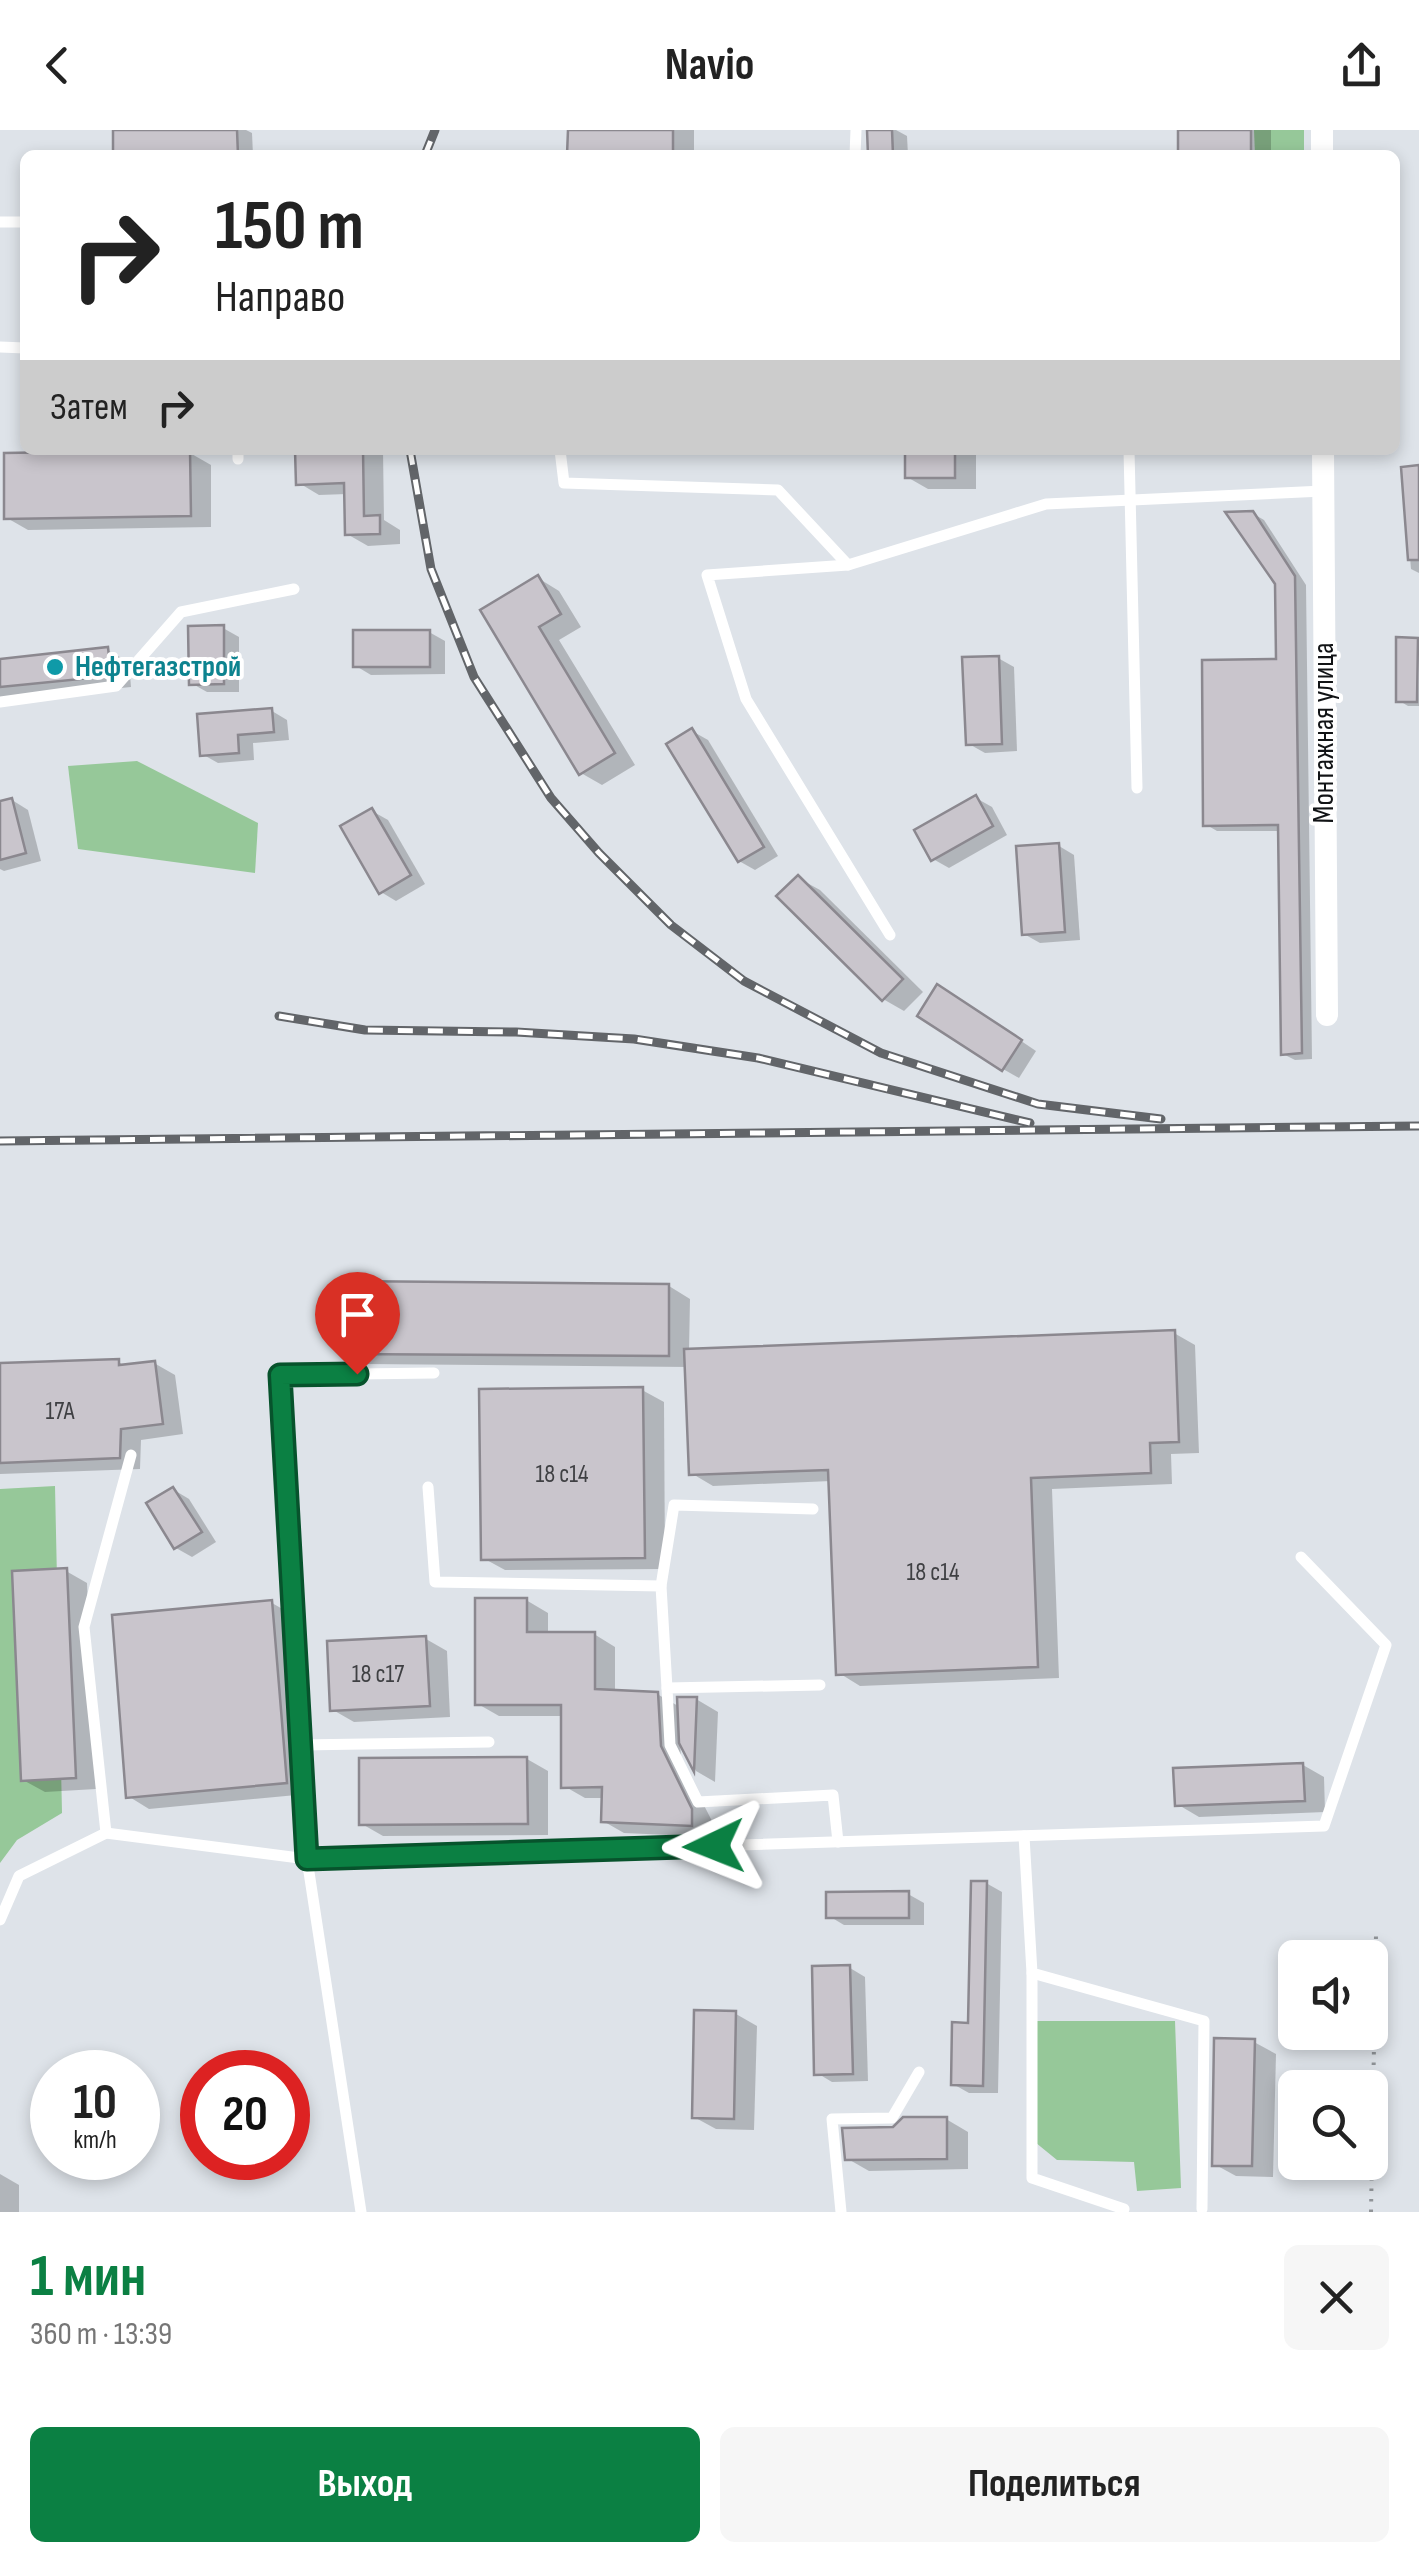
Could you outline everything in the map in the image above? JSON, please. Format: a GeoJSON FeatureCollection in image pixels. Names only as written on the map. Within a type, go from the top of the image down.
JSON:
{"type":"FeatureCollection","features":[{"type":"Feature","properties":{"kind":"street","name":"Монтажная улица"},"geometry":{"type":"LineString","coordinates":[[1322,455],[1327,1016]]}},
{"type":"Feature","properties":{"kind":"lane"},"geometry":{"type":"LineString","coordinates":[[561,455],[564,484],[778,490],[848,565]]}},
{"type":"Feature","properties":{"kind":"lane"},"geometry":{"type":"LineString","coordinates":[[1129,455],[1138,788]]}},
{"type":"Feature","properties":{"kind":"lane"},"geometry":{"type":"LineString","coordinates":[[890,935],[746,700],[707,575],[848,565],[1046,504],[1323,491]]}},
{"type":"Feature","properties":{"kind":"lane"},"geometry":{"type":"LineString","coordinates":[[0,702],[116,686],[182,612],[294,589]]}},
{"type":"Feature","properties":{"kind":"lane"},"geometry":{"type":"LineString","coordinates":[[362,2212],[307,1859],[280,1375],[434,1373]]}},
{"type":"Feature","properties":{"kind":"lane"},"geometry":{"type":"LineString","coordinates":[[106,1834],[84,1627],[131,1455]]}},
{"type":"Feature","properties":{"kind":"lane"},"geometry":{"type":"LineString","coordinates":[[428,1487],[435,1582],[661,1586]]}},
{"type":"Feature","properties":{"kind":"lane"},"geometry":{"type":"LineString","coordinates":[[813,1509],[674,1505],[661,1586],[670,1745],[698,1802],[833,1796],[838,1842]]}},
{"type":"Feature","properties":{"kind":"lane"},"geometry":{"type":"LineString","coordinates":[[0,1920],[19,1876],[106,1834],[307,1859],[1324,1826],[1386,1645],[1301,1557]]}},
{"type":"Feature","properties":{"kind":"lane"},"geometry":{"type":"LineString","coordinates":[[667,1688],[820,1685]]}},
{"type":"Feature","properties":{"kind":"lane"},"geometry":{"type":"LineString","coordinates":[[301,1745],[489,1742]]}},
{"type":"Feature","properties":{"kind":"lane"},"geometry":{"type":"LineString","coordinates":[[1024,1836],[1032,1973],[1032,2178],[1124,2209]]}},
{"type":"Feature","properties":{"kind":"lane"},"geometry":{"type":"LineString","coordinates":[[1032,1973],[1204,2021],[1202,2209]]}},
{"type":"Feature","properties":{"kind":"lane"},"geometry":{"type":"LineString","coordinates":[[840,2212],[832,2119],[892,2118],[919,2072]]}},
{"type":"Feature","properties":{"kind":"path"},"geometry":{"type":"LineString","coordinates":[[1371,2212],[1376,1935]]}},
{"type":"Feature","properties":{"kind":"green space"},"geometry":{"type":"Polygon","coordinates":[[[1254,130],[1304,130],[1304,150],[1255,150],[1254,130]]]}},
{"type":"Feature","properties":{"kind":"green space"},"geometry":{"type":"Polygon","coordinates":[[[137,761],[258,823],[255,873],[78,849],[68,766],[137,761]]]}},
{"type":"Feature","properties":{"kind":"green space"},"geometry":{"type":"Polygon","coordinates":[[[55,1486],[62,1813],[17,1840],[0,1863],[0,1489],[55,1486]]]}},
{"type":"Feature","properties":{"kind":"green space"},"geometry":{"type":"Polygon","coordinates":[[[1027,2021],[1175,2021],[1181,2188],[1137,2191],[1134,2162],[1057,2160],[1030,2138],[1027,2021]]]}},
{"type":"Feature","properties":{"kind":"building"},"geometry":{"type":"Polygon","coordinates":[[[113,130],[237,130],[238,150],[113,150],[113,130]]]}},
{"type":"Feature","properties":{"kind":"building"},"geometry":{"type":"Polygon","coordinates":[[[568,130],[673,130],[673,150],[567,150],[568,130]]]}},
{"type":"Feature","properties":{"kind":"building"},"geometry":{"type":"Polygon","coordinates":[[[867,130],[892,130],[893,150],[868,150],[867,130]]]}},
{"type":"Feature","properties":{"kind":"building"},"geometry":{"type":"Polygon","coordinates":[[[1178,130],[1251,130],[1251,150],[1178,150],[1178,130]]]}},
{"type":"Feature","properties":{"kind":"building"},"geometry":{"type":"Polygon","coordinates":[[[4,453],[190,455],[191,516],[4,519],[4,453]]]}},
{"type":"Feature","properties":{"kind":"building"},"geometry":{"type":"Polygon","coordinates":[[[295,455],[363,455],[364,516],[380,515],[380,534],[345,535],[344,483],[296,485],[295,455]]]}},
{"type":"Feature","properties":{"kind":"building"},"geometry":{"type":"Polygon","coordinates":[[[905,455],[955,455],[955,478],[905,478],[905,455]]]}},
{"type":"Feature","properties":{"kind":"building"},"geometry":{"type":"Polygon","coordinates":[[[1419,465],[1419,560],[1408,560],[1401,467],[1419,465]]]}},
{"type":"Feature","properties":{"kind":"building"},"geometry":{"type":"Polygon","coordinates":[[[1253,511],[1295,576],[1302,1053],[1281,1055],[1278,825],[1203,826],[1202,660],[1276,659],[1275,584],[1225,512],[1253,511]]]}},
{"type":"Feature","properties":{"kind":"building"},"geometry":{"type":"Polygon","coordinates":[[[538,575],[561,614],[539,627],[615,753],[579,775],[480,610],[538,575]]]}},
{"type":"Feature","properties":{"kind":"building"},"geometry":{"type":"Polygon","coordinates":[[[224,625],[224,684],[189,685],[188,626],[224,625]]]}},
{"type":"Feature","properties":{"kind":"building"},"geometry":{"type":"Polygon","coordinates":[[[353,630],[430,630],[430,667],[353,667],[353,630]]]}},
{"type":"Feature","properties":{"kind":"building"},"geometry":{"type":"Polygon","coordinates":[[[1396,637],[1418,638],[1417,702],[1396,702],[1396,637]]]}},
{"type":"Feature","properties":{"kind":"building","name":"Нефтегазстрой"},"geometry":{"type":"Polygon","coordinates":[[[108,647],[111,676],[0,687],[0,659],[108,647]]]}},
{"type":"Feature","properties":{"kind":"building"},"geometry":{"type":"Polygon","coordinates":[[[999,656],[1002,744],[966,745],[962,657],[999,656]]]}},
{"type":"Feature","properties":{"kind":"building"},"geometry":{"type":"Polygon","coordinates":[[[272,708],[274,732],[238,735],[239,753],[200,756],[197,714],[272,708]]]}},
{"type":"Feature","properties":{"kind":"building"},"geometry":{"type":"Polygon","coordinates":[[[692,728],[764,847],[738,862],[666,744],[692,728]]]}},
{"type":"Feature","properties":{"kind":"building"},"geometry":{"type":"Polygon","coordinates":[[[976,795],[993,826],[931,861],[914,830],[976,795]]]}},
{"type":"Feature","properties":{"kind":"building"},"geometry":{"type":"Polygon","coordinates":[[[12,798],[26,853],[0,860],[0,801],[12,798]]]}},
{"type":"Feature","properties":{"kind":"building"},"geometry":{"type":"Polygon","coordinates":[[[372,808],[411,875],[379,894],[340,826],[372,808]]]}},
{"type":"Feature","properties":{"kind":"building"},"geometry":{"type":"Polygon","coordinates":[[[1059,843],[1065,932],[1022,935],[1016,846],[1059,843]]]}},
{"type":"Feature","properties":{"kind":"building"},"geometry":{"type":"Polygon","coordinates":[[[798,875],[903,979],[882,1001],[776,896],[798,875]]]}},
{"type":"Feature","properties":{"kind":"building"},"geometry":{"type":"Polygon","coordinates":[[[937,984],[1022,1040],[1002,1071],[917,1016],[937,984]]]}},
{"type":"Feature","properties":{"kind":"building"},"geometry":{"type":"Polygon","coordinates":[[[342,1281],[669,1284],[669,1356],[342,1354],[342,1281]]]}},
{"type":"Feature","properties":{"kind":"building"},"geometry":{"type":"Polygon","coordinates":[[[1175,1330],[1179,1442],[1150,1443],[1151,1473],[1031,1478],[1038,1667],[836,1675],[828,1470],[689,1475],[684,1349],[1175,1330]]]}},
{"type":"Feature","properties":{"kind":"building"},"geometry":{"type":"Polygon","coordinates":[[[119,1359],[119,1365],[155,1361],[163,1424],[121,1429],[120,1458],[0,1463],[0,1363],[119,1359]]]}},
{"type":"Feature","properties":{"kind":"building"},"geometry":{"type":"Polygon","coordinates":[[[643,1387],[645,1558],[481,1560],[479,1389],[643,1387]]]}},
{"type":"Feature","properties":{"kind":"building"},"geometry":{"type":"Polygon","coordinates":[[[173,1487],[202,1532],[174,1549],[146,1503],[173,1487]]]}},
{"type":"Feature","properties":{"kind":"building"},"geometry":{"type":"Polygon","coordinates":[[[67,1568],[76,1778],[21,1781],[12,1571],[67,1568]]]}},
{"type":"Feature","properties":{"kind":"building"},"geometry":{"type":"Polygon","coordinates":[[[475,1598],[527,1598],[527,1632],[595,1632],[595,1689],[658,1692],[661,1746],[692,1809],[692,1826],[601,1822],[602,1787],[561,1788],[561,1705],[475,1705],[475,1598]]]}},
{"type":"Feature","properties":{"kind":"building"},"geometry":{"type":"Polygon","coordinates":[[[272,1600],[287,1783],[126,1798],[112,1615],[272,1600]]]}},
{"type":"Feature","properties":{"kind":"building"},"geometry":{"type":"Polygon","coordinates":[[[426,1636],[430,1706],[330,1711],[327,1641],[426,1636]]]}},
{"type":"Feature","properties":{"kind":"building"},"geometry":{"type":"Polygon","coordinates":[[[677,1697],[697,1697],[694,1772],[679,1743],[677,1697]]]}},
{"type":"Feature","properties":{"kind":"building"},"geometry":{"type":"Polygon","coordinates":[[[527,1757],[528,1824],[359,1825],[359,1758],[527,1757]]]}},
{"type":"Feature","properties":{"kind":"building"},"geometry":{"type":"Polygon","coordinates":[[[1303,1763],[1305,1801],[1175,1806],[1173,1768],[1303,1763]]]}},
{"type":"Feature","properties":{"kind":"building"},"geometry":{"type":"Polygon","coordinates":[[[971,1881],[987,1881],[983,2086],[951,2085],[952,2022],[968,2023],[971,1881]]]}},
{"type":"Feature","properties":{"kind":"building"},"geometry":{"type":"Polygon","coordinates":[[[909,1891],[909,1918],[826,1918],[826,1892],[909,1891]]]}},
{"type":"Feature","properties":{"kind":"building"},"geometry":{"type":"Polygon","coordinates":[[[850,1965],[853,2074],[814,2075],[812,1966],[850,1965]]]}},
{"type":"Feature","properties":{"kind":"building"},"geometry":{"type":"Polygon","coordinates":[[[694,2010],[736,2011],[734,2119],[692,2118],[694,2010]]]}},
{"type":"Feature","properties":{"kind":"building"},"geometry":{"type":"Polygon","coordinates":[[[1214,2038],[1255,2039],[1252,2166],[1212,2166],[1214,2038]]]}},
{"type":"Feature","properties":{"kind":"building"},"geometry":{"type":"Polygon","coordinates":[[[903,2117],[947,2117],[947,2159],[845,2160],[842,2128],[893,2127],[903,2117]]]}},
{"type":"Feature","properties":{"kind":"railway"},"geometry":{"type":"LineString","coordinates":[[427,150],[435,130]]}},
{"type":"Feature","properties":{"kind":"railway"},"geometry":{"type":"LineString","coordinates":[[411,455],[431,569],[474,677],[551,798],[671,925],[744,981],[881,1053],[1038,1104],[1161,1119]]}},
{"type":"Feature","properties":{"kind":"railway"},"geometry":{"type":"LineString","coordinates":[[279,1016],[365,1030],[516,1032],[634,1039],[758,1058],[1030,1123]]}},
{"type":"Feature","properties":{"kind":"railway"},"geometry":{"type":"LineString","coordinates":[[0,1141],[1419,1126]]}},
{"type":"Feature","properties":{"kind":"place","name":"Нефтегазстрой"},"geometry":{"type":"Point","coordinates":[55,667]}},
{"type":"Feature","properties":{"kind":"route"},"geometry":{"type":"LineString","coordinates":[[357,1374],[280,1375],[307,1859],[714,1846]]}}]}
